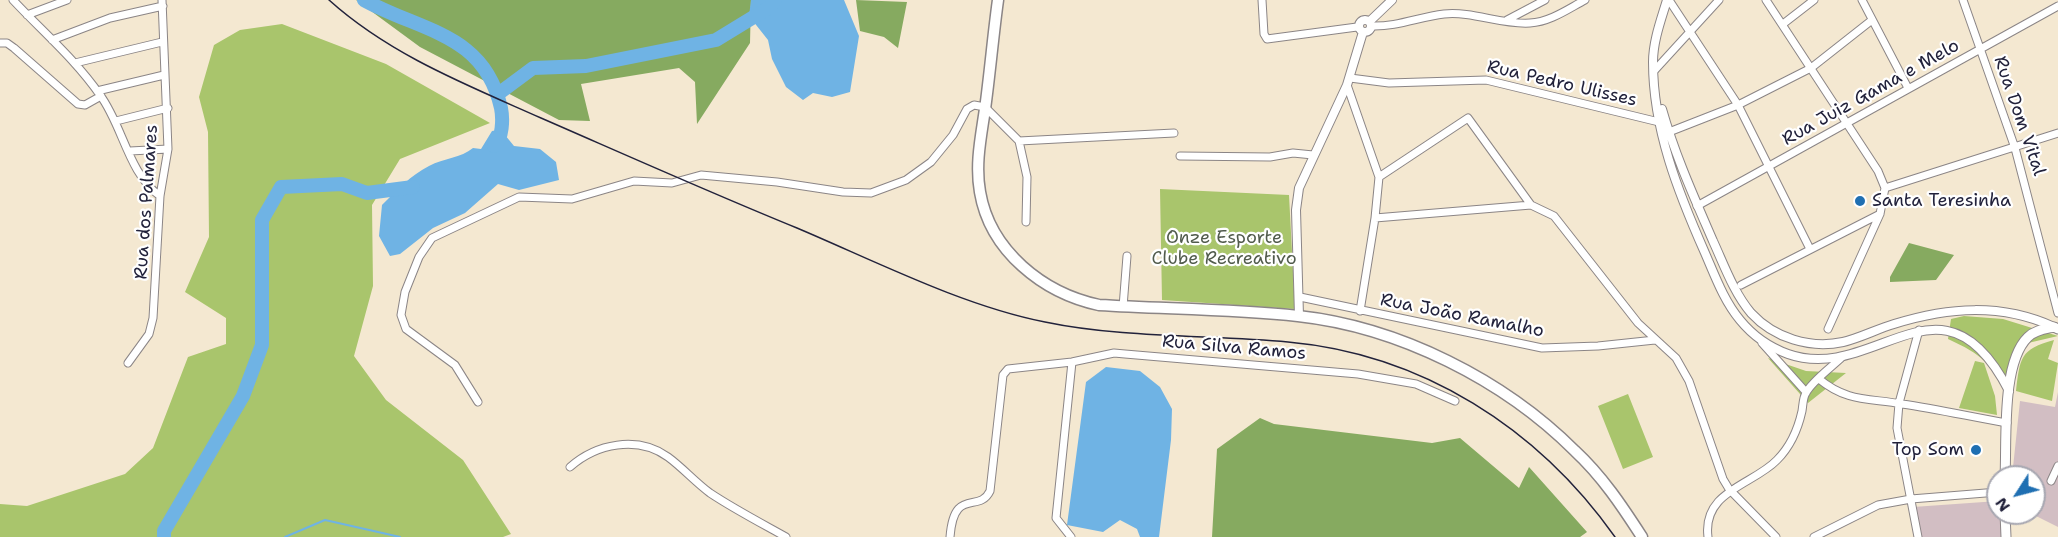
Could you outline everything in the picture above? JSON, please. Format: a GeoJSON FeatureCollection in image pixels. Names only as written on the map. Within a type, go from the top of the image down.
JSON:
{"type":"FeatureCollection","features":[{"type":"Feature","properties":{"kind":"main road"},"geometry":{"type":"LineString","coordinates":[[998,0],[978,147],[978,174],[984,208],[996,235],[1016,261],[1041,281],[1079,301],[1123,307],[1299,316],[1363,329],[1407,344],[1497,389],[1540,419],[1576,451],[1607,486],[1642,537]]}},
{"type":"Feature","properties":{"kind":"main road"},"geometry":{"type":"LineString","coordinates":[[2005,465],[2010,391],[2016,356],[2035,332],[2056,328]]}},
{"type":"Feature","properties":{"kind":"street"},"geometry":{"type":"LineString","coordinates":[[13,0],[75,63],[99,94],[116,121],[138,173],[160,196]]}},
{"type":"Feature","properties":{"kind":"street"},"geometry":{"type":"LineString","coordinates":[[27,15],[67,0]]}},
{"type":"Feature","properties":{"kind":"street"},"geometry":{"type":"LineString","coordinates":[[1262,0],[1266,38],[1360,29]]}},
{"type":"Feature","properties":{"kind":"street"},"geometry":{"type":"LineString","coordinates":[[1371,23],[1392,0]]}},
{"type":"Feature","properties":{"kind":"street"},"geometry":{"type":"LineString","coordinates":[[1508,20],[1545,0]]}},
{"type":"Feature","properties":{"kind":"street"},"geometry":{"type":"LineString","coordinates":[[1299,316],[1296,198],[1313,155],[1348,82],[1364,20],[1371,23],[1396,25],[1433,16],[1458,14],[1531,23],[1545,20],[1585,0]]}},
{"type":"Feature","properties":{"kind":"street"},"geometry":{"type":"LineString","coordinates":[[1668,0],[1738,105],[1771,167],[1809,249]]}},
{"type":"Feature","properties":{"kind":"street"},"geometry":{"type":"LineString","coordinates":[[1668,0],[1656,38],[1654,74],[1659,122],[1675,184],[1719,285],[1740,320],[1806,392]]}},
{"type":"Feature","properties":{"kind":"street"},"geometry":{"type":"LineString","coordinates":[[1654,74],[1719,0]]}},
{"type":"Feature","properties":{"kind":"street"},"geometry":{"type":"LineString","coordinates":[[1766,0],[1886,188],[1880,214],[1828,329]]}},
{"type":"Feature","properties":{"kind":"street"},"geometry":{"type":"LineString","coordinates":[[1783,24],[1814,0]]}},
{"type":"Feature","properties":{"kind":"street"},"geometry":{"type":"LineString","coordinates":[[1862,0],[1908,88]]}},
{"type":"Feature","properties":{"kind":"street","name":"Rua Dom Vital"},"geometry":{"type":"LineString","coordinates":[[1963,0],[2015,148],[2058,314]]}},
{"type":"Feature","properties":{"kind":"street"},"geometry":{"type":"LineString","coordinates":[[52,40],[110,18],[163,3]]}},
{"type":"Feature","properties":{"kind":"street","name":"Rua dos Palmares"},"geometry":{"type":"LineString","coordinates":[[128,363],[151,328],[160,196],[168,149],[168,108],[162,42],[163,3]]}},
{"type":"Feature","properties":{"kind":"street","name":"Rua Juiz Gama e Melo"},"geometry":{"type":"LineString","coordinates":[[1697,206],[2058,6]]}},
{"type":"Feature","properties":{"kind":"street"},"geometry":{"type":"LineString","coordinates":[[1669,132],[1738,105],[1811,68],[1872,20]]}},
{"type":"Feature","properties":{"kind":"street"},"geometry":{"type":"LineString","coordinates":[[75,63],[162,42]]}},
{"type":"Feature","properties":{"kind":"street"},"geometry":{"type":"LineString","coordinates":[[0,43],[7,43],[14,48],[80,105],[99,94],[164,75]]}},
{"type":"Feature","properties":{"kind":"street"},"geometry":{"type":"LineString","coordinates":[[1654,74],[1669,132],[1697,206],[1732,282],[1752,314],[1771,329],[1800,342],[1816,345],[1844,342],[1923,316],[1967,309],[2021,314],[2056,328]]}},
{"type":"Feature","properties":{"kind":"street","name":"Rua Pedro Ulisses"},"geometry":{"type":"LineString","coordinates":[[1348,82],[1486,80],[1659,122]]}},
{"type":"Feature","properties":{"kind":"street"},"geometry":{"type":"LineString","coordinates":[[1348,82],[1379,177],[1360,311]]}},
{"type":"Feature","properties":{"kind":"street"},"geometry":{"type":"LineString","coordinates":[[478,402],[455,365],[413,336],[402,322],[405,292],[419,257],[437,234],[519,197],[572,199],[634,181],[672,183],[711,176],[843,192],[871,193],[885,189],[918,172],[944,148],[969,107],[985,107],[1019,141],[1027,177],[1026,222]]}},
{"type":"Feature","properties":{"kind":"street"},"geometry":{"type":"LineString","coordinates":[[116,121],[168,108]]}},
{"type":"Feature","properties":{"kind":"street"},"geometry":{"type":"LineString","coordinates":[[1379,177],[1468,118],[1531,205],[1554,216],[1638,323],[1683,368],[1719,469],[1729,489],[1776,537]]}},
{"type":"Feature","properties":{"kind":"street"},"geometry":{"type":"LineString","coordinates":[[1019,141],[1174,133]]}},
{"type":"Feature","properties":{"kind":"street"},"geometry":{"type":"LineString","coordinates":[[1886,188],[2058,133]]}},
{"type":"Feature","properties":{"kind":"street"},"geometry":{"type":"LineString","coordinates":[[130,151],[168,149]]}},
{"type":"Feature","properties":{"kind":"street"},"geometry":{"type":"LineString","coordinates":[[1180,156],[1270,157],[1293,153],[1313,155]]}},
{"type":"Feature","properties":{"kind":"street"},"geometry":{"type":"LineString","coordinates":[[1375,218],[1531,205]]}},
{"type":"Feature","properties":{"kind":"street"},"geometry":{"type":"LineString","coordinates":[[1742,285],[1880,214]]}},
{"type":"Feature","properties":{"kind":"street"},"geometry":{"type":"LineString","coordinates":[[1123,307],[1126,256]]}},
{"type":"Feature","properties":{"kind":"street","name":"Rua João Ramalho"},"geometry":{"type":"LineString","coordinates":[[1300,297],[1542,348],[1598,346],[1655,340]]}},
{"type":"Feature","properties":{"kind":"street"},"geometry":{"type":"LineString","coordinates":[[1758,338],[1797,356],[1824,359],[1842,357],[1918,330],[1935,329],[1948,332],[1977,346],[1994,363],[2010,391]]}},
{"type":"Feature","properties":{"kind":"street"},"geometry":{"type":"LineString","coordinates":[[1918,330],[1899,403],[1898,428],[1918,537]]}},
{"type":"Feature","properties":{"kind":"street","name":"Rua Silva Ramos"},"geometry":{"type":"LineString","coordinates":[[950,537],[954,512],[960,506],[984,498],[990,490],[1003,375],[1008,369],[1072,362],[1114,353],[1358,374],[1416,384],[1455,401]]}},
{"type":"Feature","properties":{"kind":"street"},"geometry":{"type":"LineString","coordinates":[[1708,537],[1708,523],[1712,511],[1729,489],[1767,469],[1790,444],[1798,427],[1806,392],[1842,357]]}},
{"type":"Feature","properties":{"kind":"street"},"geometry":{"type":"LineString","coordinates":[[1071,537],[1056,518],[1072,362]]}},
{"type":"Feature","properties":{"kind":"street"},"geometry":{"type":"LineString","coordinates":[[1819,379],[1835,392],[1852,398],[1899,403],[2007,423]]}},
{"type":"Feature","properties":{"kind":"street"},"geometry":{"type":"LineString","coordinates":[[570,467],[602,447],[629,445],[649,449],[668,458],[718,498],[786,537]]}},
{"type":"Feature","properties":{"kind":"street"},"geometry":{"type":"LineString","coordinates":[[2051,481],[2058,466]]}},
{"type":"Feature","properties":{"kind":"street"},"geometry":{"type":"LineString","coordinates":[[1814,537],[1864,510],[1911,499],[1986,493]]}},
{"type":"Feature","properties":{"kind":"shaded area"},"geometry":{"type":"Polygon","coordinates":[[[2058,392],[2058,527],[2046,521],[2046,465],[2013,465],[2020,401],[2055,407],[2058,392]]]}},
{"type":"Feature","properties":{"kind":"shaded area"},"geometry":{"type":"Polygon","coordinates":[[[1986,502],[1986,525],[2007,525],[2008,537],[1918,537],[1913,507],[1986,502]]]}},
{"type":"Feature","properties":{"kind":"green space"},"geometry":{"type":"Polygon","coordinates":[[[356,0],[751,0],[750,43],[697,124],[695,82],[679,68],[581,84],[590,121],[559,120],[420,47],[356,0]]]}},
{"type":"Feature","properties":{"kind":"green space"},"geometry":{"type":"Polygon","coordinates":[[[856,0],[907,2],[898,48],[884,37],[860,31],[856,0]]]}},
{"type":"Feature","properties":{"kind":"green space"},"geometry":{"type":"Polygon","coordinates":[[[282,24],[386,64],[490,123],[400,159],[372,205],[373,286],[354,356],[386,400],[463,460],[511,534],[503,537],[0,537],[0,504],[27,506],[125,474],[153,448],[188,357],[226,344],[226,318],[185,292],[209,237],[208,132],[199,97],[214,45],[240,30],[282,24]]]}},
{"type":"Feature","properties":{"kind":"green space","name":"Onze Esporte Clube Recreativo"},"geometry":{"type":"Polygon","coordinates":[[[1160,189],[1289,195],[1295,309],[1162,300],[1160,189]]]}},
{"type":"Feature","properties":{"kind":"green space"},"geometry":{"type":"Polygon","coordinates":[[[1909,243],[1954,255],[1936,280],[1890,282],[1890,277],[1909,243]]]}},
{"type":"Feature","properties":{"kind":"green space"},"geometry":{"type":"Polygon","coordinates":[[[1964,316],[2003,319],[2058,336],[2028,343],[2019,356],[2010,394],[1984,361],[1970,350],[1948,339],[1951,319],[1964,316]]]}},
{"type":"Feature","properties":{"kind":"green space"},"geometry":{"type":"Polygon","coordinates":[[[2054,340],[2048,359],[2058,363],[2052,401],[2016,391],[2024,356],[2034,347],[2054,340]]]}},
{"type":"Feature","properties":{"kind":"green space"},"geometry":{"type":"Polygon","coordinates":[[[1768,358],[1806,371],[1846,373],[1808,403],[1768,358]]]}},
{"type":"Feature","properties":{"kind":"green space"},"geometry":{"type":"Polygon","coordinates":[[[1975,361],[1984,363],[1995,396],[1997,415],[1959,408],[1975,361]]]}},
{"type":"Feature","properties":{"kind":"green space"},"geometry":{"type":"Polygon","coordinates":[[[1628,394],[1653,457],[1623,469],[1598,406],[1628,394]]]}},
{"type":"Feature","properties":{"kind":"green space"},"geometry":{"type":"Polygon","coordinates":[[[1260,418],[1274,424],[1432,443],[1460,438],[1519,488],[1529,467],[1587,532],[1580,537],[1212,537],[1217,449],[1260,418]]]}},
{"type":"Feature","properties":{"kind":"water"},"geometry":{"type":"Polygon","coordinates":[[[751,0],[844,0],[859,36],[850,92],[832,97],[813,93],[803,100],[786,87],[772,59],[768,40],[749,16],[751,0]]]}},
{"type":"Feature","properties":{"kind":"water"},"geometry":{"type":"Polygon","coordinates":[[[505,129],[505,135],[514,146],[540,149],[556,162],[559,180],[519,190],[498,184],[465,213],[433,228],[400,254],[390,256],[379,236],[382,205],[422,170],[473,148],[481,149],[492,131],[505,129]]]}},
{"type":"Feature","properties":{"kind":"water"},"geometry":{"type":"Polygon","coordinates":[[[1106,367],[1140,371],[1160,387],[1172,409],[1171,440],[1159,537],[1140,537],[1137,529],[1120,520],[1103,532],[1067,525],[1086,382],[1106,367]]]}},
{"type":"Feature","properties":{"kind":"waterway"},"geometry":{"type":"LineString","coordinates":[[364,0],[448,38],[465,49],[481,64],[493,83],[501,108],[501,134],[494,146]]}},
{"type":"Feature","properties":{"kind":"waterway"},"geometry":{"type":"LineString","coordinates":[[498,94],[533,68],[586,66],[716,40],[770,7],[775,0]]}},
{"type":"Feature","properties":{"kind":"waterway"},"geometry":{"type":"LineString","coordinates":[[164,537],[164,531],[243,396],[262,345],[262,220],[281,187],[342,184],[367,193],[413,187]]}},
{"type":"Feature","properties":{"kind":"waterway"},"geometry":{"type":"LineString","coordinates":[[285,537],[325,520],[400,537]]}},
{"type":"Feature","properties":{"kind":"tram line"},"geometry":{"type":"LineString","coordinates":[[329,0],[377,37],[457,81],[951,294],[1014,315],[1074,327],[1135,334],[1288,342],[1337,349],[1385,362],[1430,380],[1473,403],[1513,431],[1550,462],[1584,498],[1615,537]]}},
{"type":"Feature","properties":{"kind":"place","name":"Santa Teresinha"},"geometry":{"type":"Point","coordinates":[1860,201]}},
{"type":"Feature","properties":{"kind":"place","name":"Top Som"},"geometry":{"type":"Point","coordinates":[1976,450]}}]}
